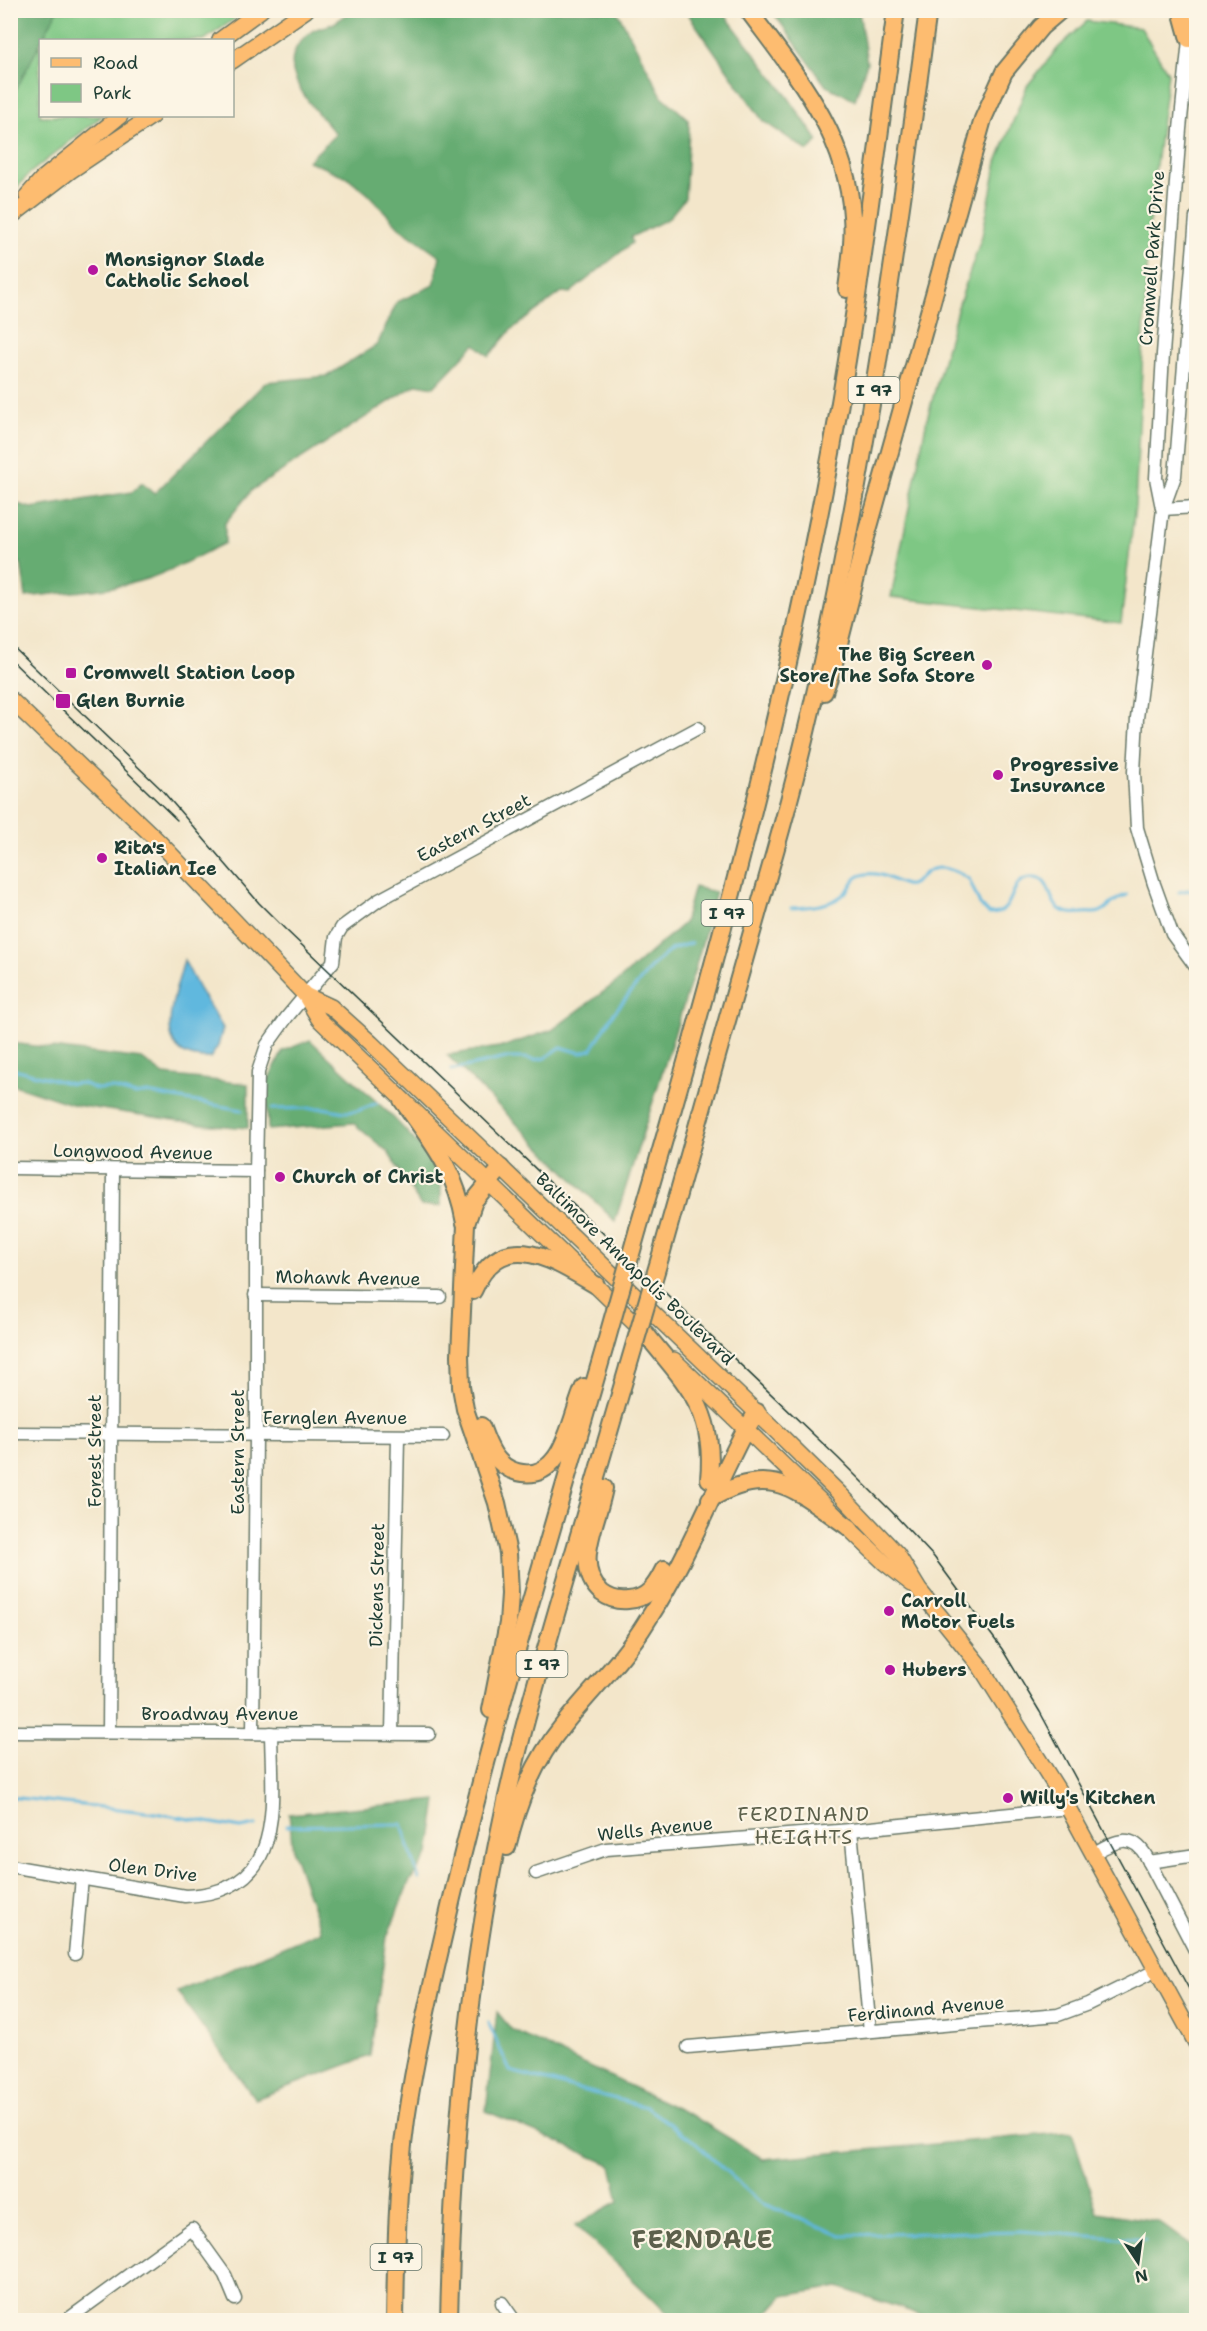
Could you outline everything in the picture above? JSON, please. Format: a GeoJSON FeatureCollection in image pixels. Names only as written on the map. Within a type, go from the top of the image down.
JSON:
{"type":"FeatureCollection","features":[{"type":"Feature","properties":{"kind":"highway"},"geometry":{"type":"LineString","coordinates":[[748,10],[819,108],[834,138],[847,178],[852,215],[852,236],[828,468]]}},
{"type":"Feature","properties":{"kind":"highway","name":"I 97"},"geometry":{"type":"LineString","coordinates":[[395,2320],[400,2182],[411,2085],[432,1987],[477,1797],[742,858],[790,653],[828,468],[858,290],[896,10]]}},
{"type":"Feature","properties":{"kind":"highway","name":"I 97"},"geometry":{"type":"LineString","coordinates":[[449,2320],[450,2255],[460,2098],[470,1997],[503,1814],[520,1743],[662,1251],[798,766],[844,557],[875,386],[890,295],[927,10]]}},
{"type":"Feature","properties":{"kind":"highway"},"geometry":{"type":"LineString","coordinates":[[798,766],[834,663],[864,541],[983,119],[1004,72],[1041,27],[1061,10]]}},
{"type":"Feature","properties":{"kind":"highway"},"geometry":{"type":"LineString","coordinates":[[1180,10],[1189,39]]}},
{"type":"Feature","properties":{"kind":"highway"},"geometry":{"type":"LineString","coordinates":[[402,1100],[448,1166],[460,1195],[466,1224],[460,1354],[461,1388],[470,1428],[501,1515],[508,1553],[510,1580],[507,1636],[493,1693],[477,1797]]}},
{"type":"Feature","properties":{"kind":"highway"},"geometry":{"type":"LineString","coordinates":[[466,1224],[474,1202],[505,1172]]}},
{"type":"Feature","properties":{"kind":"highway"},"geometry":{"type":"LineString","coordinates":[[492,1186],[476,1227],[471,1373],[475,1405],[492,1452],[500,1462],[511,1470],[525,1473],[539,1471],[550,1464],[558,1455],[577,1402],[605,1346]]}},
{"type":"Feature","properties":{"kind":"highway"},"geometry":{"type":"LineString","coordinates":[[473,1290],[481,1276],[492,1264],[506,1256],[523,1253],[547,1257],[596,1286]]}},
{"type":"Feature","properties":{"kind":"highway"},"geometry":{"type":"LineString","coordinates":[[645,1333],[687,1388],[704,1416],[710,1445],[709,1479]]}},
{"type":"Feature","properties":{"kind":"highway"},"geometry":{"type":"LineString","coordinates":[[617,1407],[588,1567],[592,1581],[606,1595],[626,1601],[650,1592],[660,1578],[725,1444],[755,1410]]}},
{"type":"Feature","properties":{"kind":"highway"},"geometry":{"type":"LineString","coordinates":[[482,1925],[504,1860],[520,1799],[531,1774],[563,1725],[646,1624],[664,1593],[710,1499],[743,1425]]}},
{"type":"Feature","properties":{"kind":"highway"},"geometry":{"type":"LineString","coordinates":[[710,1499],[740,1484],[759,1480],[771,1482],[800,1494],[850,1528]]}},
{"type":"Feature","properties":{"kind":"main road"},"geometry":{"type":"LineString","coordinates":[[221,39],[261,10]]}},
{"type":"Feature","properties":{"kind":"main road"},"geometry":{"type":"LineString","coordinates":[[234,60],[306,10]]}},
{"type":"Feature","properties":{"kind":"main road"},"geometry":{"type":"LineString","coordinates":[[10,216],[42,179],[119,117]]}},
{"type":"Feature","properties":{"kind":"main road"},"geometry":{"type":"LineString","coordinates":[[10,216],[70,171],[151,117]]}},
{"type":"Feature","properties":{"kind":"main road","name":"Baltimore Annapolis Boulevard"},"geometry":{"type":"LineString","coordinates":[[10,699],[159,842],[305,995],[319,1019],[885,1563],[919,1590]]}},
{"type":"Feature","properties":{"kind":"main road","name":"Baltimore Annapolis Boulevard"},"geometry":{"type":"LineString","coordinates":[[305,995],[331,1007],[755,1410],[897,1554],[919,1590],[980,1665],[1069,1808],[1197,2043]]}},
{"type":"Feature","properties":{"kind":"street","name":"Cromwell Park Drive"},"geometry":{"type":"LineString","coordinates":[[1162,509],[1156,478],[1168,279],[1192,10]]}},
{"type":"Feature","properties":{"kind":"street","name":"Cromwell Park Drive"},"geometry":{"type":"LineString","coordinates":[[1197,218],[1193,288],[1175,476],[1162,509],[1137,718],[1134,772],[1137,828],[1154,884],[1172,934],[1197,967]]}},
{"type":"Feature","properties":{"kind":"street"},"geometry":{"type":"LineString","coordinates":[[1168,279],[1193,288]]}},
{"type":"Feature","properties":{"kind":"street"},"geometry":{"type":"LineString","coordinates":[[1162,509],[1197,507]]}},
{"type":"Feature","properties":{"kind":"street","name":"Eastern Street"},"geometry":{"type":"LineString","coordinates":[[253,1733],[256,1171],[260,1065],[267,1045],[333,962],[336,937],[342,927],[366,908],[698,728]]}},
{"type":"Feature","properties":{"kind":"street","name":"Longwood Avenue"},"geometry":{"type":"LineString","coordinates":[[10,1168],[256,1171]]}},
{"type":"Feature","properties":{"kind":"street","name":"Forest Street"},"geometry":{"type":"LineString","coordinates":[[110,1732],[113,1170]]}},
{"type":"Feature","properties":{"kind":"street","name":"Mohawk Avenue"},"geometry":{"type":"LineString","coordinates":[[255,1295],[440,1297]]}},
{"type":"Feature","properties":{"kind":"street","name":"Fernglen Avenue"},"geometry":{"type":"LineString","coordinates":[[10,1433],[113,1436],[443,1436]]}},
{"type":"Feature","properties":{"kind":"street","name":"Dickens Street"},"geometry":{"type":"LineString","coordinates":[[392,1734],[398,1437]]}},
{"type":"Feature","properties":{"kind":"street","name":"Broadway Avenue"},"geometry":{"type":"LineString","coordinates":[[10,1732],[429,1734]]}},
{"type":"Feature","properties":{"kind":"street","name":"Olen Drive"},"geometry":{"type":"LineString","coordinates":[[10,1866],[185,1896],[213,1893],[224,1889],[243,1878],[264,1854],[269,1836],[272,1795],[271,1733]]}},
{"type":"Feature","properties":{"kind":"street","name":"Wells Avenue"},"geometry":{"type":"LineString","coordinates":[[536,1873],[606,1849],[851,1830],[1069,1808]]}},
{"type":"Feature","properties":{"kind":"street"},"geometry":{"type":"LineString","coordinates":[[851,1830],[870,2031]]}},
{"type":"Feature","properties":{"kind":"street"},"geometry":{"type":"LineString","coordinates":[[1094,1852],[1115,1842],[1130,1841],[1138,1845],[1197,1952]]}},
{"type":"Feature","properties":{"kind":"street"},"geometry":{"type":"LineString","coordinates":[[1149,1862],[1197,1855]]}},
{"type":"Feature","properties":{"kind":"street"},"geometry":{"type":"LineString","coordinates":[[75,1954],[82,1878]]}},
{"type":"Feature","properties":{"kind":"street","name":"Ferdinand Avenue"},"geometry":{"type":"LineString","coordinates":[[688,2047],[1058,2015],[1088,2004],[1157,1970]]}},
{"type":"Feature","properties":{"kind":"street"},"geometry":{"type":"LineString","coordinates":[[67,2320],[192,2229],[225,2275],[235,2299]]}},
{"type":"Feature","properties":{"kind":"street"},"geometry":{"type":"LineString","coordinates":[[502,2302],[514,2320]]}},
{"type":"Feature","properties":{"kind":"green space"},"geometry":{"type":"Polygon","coordinates":[[[10,11],[57,11],[42,39],[39,39],[39,45],[11,99],[10,11]]]}},
{"type":"Feature","properties":{"kind":"green space"},"geometry":{"type":"Polygon","coordinates":[[[11,11],[246,11],[205,39],[39,39],[39,117],[101,117],[30,173],[11,194],[11,11]]]}},
{"type":"Feature","properties":{"kind":"green space"},"geometry":{"type":"Polygon","coordinates":[[[351,11],[617,11],[662,96],[688,119],[685,198],[668,219],[631,237],[632,243],[570,293],[562,292],[511,330],[489,356],[475,344],[434,387],[417,384],[252,490],[225,523],[225,543],[150,578],[104,588],[26,597],[21,563],[11,560],[11,502],[31,508],[132,492],[142,483],[154,494],[266,382],[327,376],[377,345],[397,302],[434,285],[440,256],[399,227],[368,194],[347,177],[308,161],[336,134],[298,85],[293,71],[293,58],[298,44],[311,32],[335,23],[351,11]]]}},
{"type":"Feature","properties":{"kind":"green space"},"geometry":{"type":"Polygon","coordinates":[[[686,11],[722,11],[788,97],[818,141],[808,151],[763,121],[686,11]]]}},
{"type":"Feature","properties":{"kind":"green space"},"geometry":{"type":"Polygon","coordinates":[[[772,11],[859,11],[867,63],[855,100],[826,86],[772,11]]]}},
{"type":"Feature","properties":{"kind":"green space"},"geometry":{"type":"Polygon","coordinates":[[[1087,21],[1141,28],[1168,73],[1150,211],[1135,506],[1121,623],[891,597],[927,419],[957,310],[982,236],[997,162],[1027,86],[1058,48],[1087,21]]]}},
{"type":"Feature","properties":{"kind":"green space"},"geometry":{"type":"Polygon","coordinates":[[[694,887],[716,892],[695,969],[615,1221],[447,1055],[505,1046],[552,1030],[618,981],[684,923],[694,887]]]}},
{"type":"Feature","properties":{"kind":"green space"},"geometry":{"type":"Polygon","coordinates":[[[310,1040],[391,1115],[429,1156],[441,1183],[441,1206],[421,1206],[388,1152],[353,1123],[268,1130],[266,1084],[283,1051],[310,1040]]]}},
{"type":"Feature","properties":{"kind":"green space"},"geometry":{"type":"Polygon","coordinates":[[[11,1043],[142,1059],[164,1075],[248,1084],[248,1128],[200,1124],[75,1105],[11,1084],[11,1043]]]}},
{"type":"Feature","properties":{"kind":"green space"},"geometry":{"type":"Polygon","coordinates":[[[437,1800],[429,1854],[409,1882],[387,1937],[370,2056],[255,2099],[177,1992],[321,1931],[293,1852],[289,1814],[437,1800]]]}},
{"type":"Feature","properties":{"kind":"green space"},"geometry":{"type":"Polygon","coordinates":[[[497,2012],[512,2030],[693,2116],[763,2159],[1072,2132],[1097,2212],[1157,2221],[1194,2248],[1196,2253],[1196,2318],[1191,2320],[936,2320],[838,2287],[783,2296],[761,2320],[675,2320],[575,2225],[619,2201],[611,2165],[486,2111],[497,2012]]]}},
{"type":"Feature","properties":{"kind":"water"},"geometry":{"type":"Polygon","coordinates":[[[184,960],[223,1028],[218,1046],[210,1058],[190,1056],[178,1049],[172,1038],[170,1024],[172,1008],[184,960]]]}},
{"type":"Feature","properties":{"kind":"waterway"},"geometry":{"type":"LineString","coordinates":[[791,908],[829,903],[842,896],[862,875],[878,874],[910,885],[935,868],[952,870],[969,879],[980,905],[989,914],[998,913],[1004,909],[1018,884],[1031,878],[1040,879],[1045,883],[1055,904],[1069,913],[1100,912],[1127,895]]}},
{"type":"Feature","properties":{"kind":"waterway"},"geometry":{"type":"LineString","coordinates":[[1179,892],[1188,890],[1196,893]]}},
{"type":"Feature","properties":{"kind":"waterway"},"geometry":{"type":"LineString","coordinates":[[451,1070],[506,1058],[534,1060],[545,1058],[561,1047],[581,1053],[592,1049],[613,1014],[653,965],[672,949],[691,943]]}},
{"type":"Feature","properties":{"kind":"waterway"},"geometry":{"type":"LineString","coordinates":[[10,1068],[71,1084],[82,1083],[96,1089],[111,1088],[136,1095],[147,1093],[242,1110]]}},
{"type":"Feature","properties":{"kind":"waterway"},"geometry":{"type":"LineString","coordinates":[[272,1109],[323,1108],[345,1112],[357,1111],[377,1103]]}},
{"type":"Feature","properties":{"kind":"waterway"},"geometry":{"type":"LineString","coordinates":[[10,1797],[155,1813],[241,1828],[256,1825]]}},
{"type":"Feature","properties":{"kind":"waterway"},"geometry":{"type":"LineString","coordinates":[[286,1826],[402,1824],[419,1879]]}},
{"type":"Feature","properties":{"kind":"waterway"},"geometry":{"type":"LineString","coordinates":[[488,2022],[510,2071],[646,2107],[692,2140],[761,2203],[841,2235],[1020,2231],[1145,2240]]}},
{"type":"Feature","properties":{"kind":"tram line"},"geometry":{"type":"LineString","coordinates":[[10,644],[160,788],[259,903],[285,929],[838,1458],[934,1557],[1002,1649],[1040,1712],[1196,2002]]}},
{"type":"Feature","properties":{"kind":"tram line"},"geometry":{"type":"LineString","coordinates":[[10,659],[177,820]]}},
{"type":"Feature","properties":{"kind":"place","name":"Monsignor Slade Catholic School"},"geometry":{"type":"Point","coordinates":[93,270]}},
{"type":"Feature","properties":{"kind":"place","name":"The Big Screen Store/The Sofa Store"},"geometry":{"type":"Point","coordinates":[987,665]}},
{"type":"Feature","properties":{"kind":"place","name":"Cromwell Station Loop"},"geometry":{"type":"Point","coordinates":[71,673]}},
{"type":"Feature","properties":{"kind":"place","name":"Glen Burnie"},"geometry":{"type":"Point","coordinates":[63,701]}},
{"type":"Feature","properties":{"kind":"place","name":"Progressive Insurance"},"geometry":{"type":"Point","coordinates":[998,775]}},
{"type":"Feature","properties":{"kind":"place","name":"Rita's Italian Ice"},"geometry":{"type":"Point","coordinates":[102,858]}},
{"type":"Feature","properties":{"kind":"place","name":"Church of Christ"},"geometry":{"type":"Point","coordinates":[280,1177]}},
{"type":"Feature","properties":{"kind":"place","name":"Carroll Motor Fuels"},"geometry":{"type":"Point","coordinates":[889,1611]}},
{"type":"Feature","properties":{"kind":"place","name":"Hubers"},"geometry":{"type":"Point","coordinates":[890,1670]}},
{"type":"Feature","properties":{"kind":"place","name":"Willy's Kitchen"},"geometry":{"type":"Point","coordinates":[1008,1798]}},
{"type":"Feature","properties":{"kind":"district","name":"FERDINAND HEIGHTS"},"geometry":{"type":"Point","coordinates":[804,1826]}},
{"type":"Feature","properties":{"kind":"district","name":"FERNDALE"},"geometry":{"type":"Point","coordinates":[703,2240]}}]}
